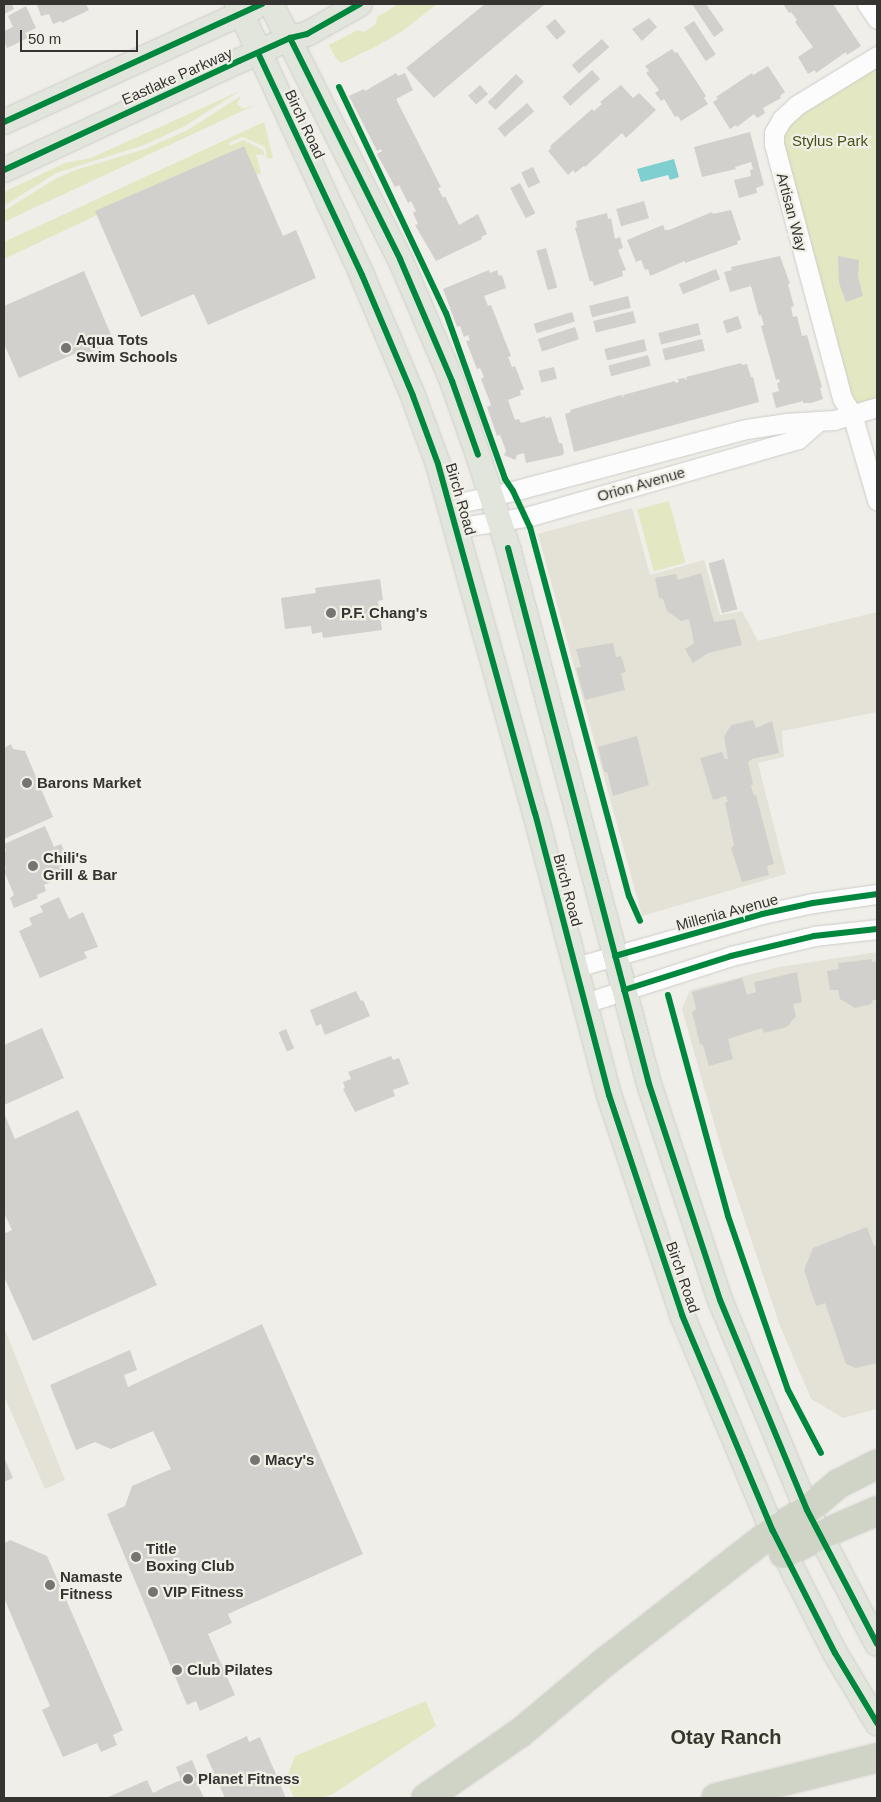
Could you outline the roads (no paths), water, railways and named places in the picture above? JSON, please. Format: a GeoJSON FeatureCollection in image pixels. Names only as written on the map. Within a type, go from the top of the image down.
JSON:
{"type":"FeatureCollection","features":[{"type":"Feature","properties":{"kind":"highway"},"geometry":{"type":"LineString","coordinates":[[426,1798],[520,1733],[605,1662],[778,1543],[807,1510],[838,1484],[877,1464]]}},
{"type":"Feature","properties":{"kind":"highway"},"geometry":{"type":"LineString","coordinates":[[778,1543],[821,1535],[877,1512]]}},
{"type":"Feature","properties":{"kind":"highway"},"geometry":{"type":"LineString","coordinates":[[716,1798],[864,1761]]}},
{"type":"Feature","properties":{"kind":"main road","name":"Birch Road"},"geometry":{"type":"LineString","coordinates":[[271,4],[290,38],[400,259],[452,381],[499,521],[649,1084],[720,1300],[807,1510],[877,1644]]}},
{"type":"Feature","properties":{"kind":"main road","name":"Eastlake Parkway"},"geometry":{"type":"LineString","coordinates":[[4,170],[290,38],[307,34],[360,4]]}},
{"type":"Feature","properties":{"kind":"main road","name":"Birch Road"},"geometry":{"type":"LineString","coordinates":[[247,7],[258,53],[362,275],[414,396],[438,464],[576,966],[609,1095],[682,1315],[778,1543],[835,1653],[877,1723]]}},
{"type":"Feature","properties":{"kind":"main road","name":"Eastlake Parkway"},"geometry":{"type":"LineString","coordinates":[[4,122],[247,7]]}},
{"type":"Feature","properties":{"kind":"street"},"geometry":{"type":"LineString","coordinates":[[867,4],[877,19]]}},
{"type":"Feature","properties":{"kind":"street","name":"Artisan Way"},"geometry":{"type":"LineString","coordinates":[[852,414],[842,398],[774,144],[774,133],[782,119],[797,105],[877,56]]}},
{"type":"Feature","properties":{"kind":"street","name":"Orion Avenue"},"geometry":{"type":"LineString","coordinates":[[450,505],[746,429],[786,423],[834,420],[877,407]]}},
{"type":"Feature","properties":{"kind":"street"},"geometry":{"type":"LineString","coordinates":[[852,414],[877,500]]}},
{"type":"Feature","properties":{"kind":"street","name":"Orion Avenue"},"geometry":{"type":"LineString","coordinates":[[456,528],[530,516],[798,438],[819,421]]}},
{"type":"Feature","properties":{"kind":"street","name":"Millenia Avenue"},"geometry":{"type":"LineString","coordinates":[[576,966],[779,910],[877,894]]}},
{"type":"Feature","properties":{"kind":"street"},"geometry":{"type":"LineString","coordinates":[[585,1003],[731,956],[814,936],[877,929]]}},
{"type":"Feature","properties":{"kind":"water"},"geometry":{"type":"Polygon","coordinates":[[[674,159],[679,177],[670,180],[668,175],[641,182],[637,169],[674,159]]]}},
{"type":"Feature","properties":{"kind":"place","name":"Aqua Tots Swim Schools"},"geometry":{"type":"Point","coordinates":[66,348]}},
{"type":"Feature","properties":{"kind":"place","name":"P.F. Chang's"},"geometry":{"type":"Point","coordinates":[331,613]}},
{"type":"Feature","properties":{"kind":"place","name":"Barons Market"},"geometry":{"type":"Point","coordinates":[27,783]}},
{"type":"Feature","properties":{"kind":"place","name":"Chili's Grill & Bar"},"geometry":{"type":"Point","coordinates":[33,866]}},
{"type":"Feature","properties":{"kind":"place","name":"Macy's"},"geometry":{"type":"Point","coordinates":[255,1460]}},
{"type":"Feature","properties":{"kind":"place","name":"Title Boxing Club"},"geometry":{"type":"Point","coordinates":[136,1557]}},
{"type":"Feature","properties":{"kind":"place","name":"Namaste Fitness"},"geometry":{"type":"Point","coordinates":[50,1585]}},
{"type":"Feature","properties":{"kind":"place","name":"VIP Fitness"},"geometry":{"type":"Point","coordinates":[153,1592]}},
{"type":"Feature","properties":{"kind":"place","name":"Club Pilates"},"geometry":{"type":"Point","coordinates":[177,1670]}},
{"type":"Feature","properties":{"kind":"place","name":"Planet Fitness"},"geometry":{"type":"Point","coordinates":[188,1779]}},
{"type":"Feature","properties":{"kind":"district","name":"Otay Ranch"},"geometry":{"type":"Point","coordinates":[726,1737]}},
{"type":"Feature","properties":{"kind":"park label","name":"Stylus Park"},"geometry":{"type":"Point","coordinates":[830,141]}}]}
